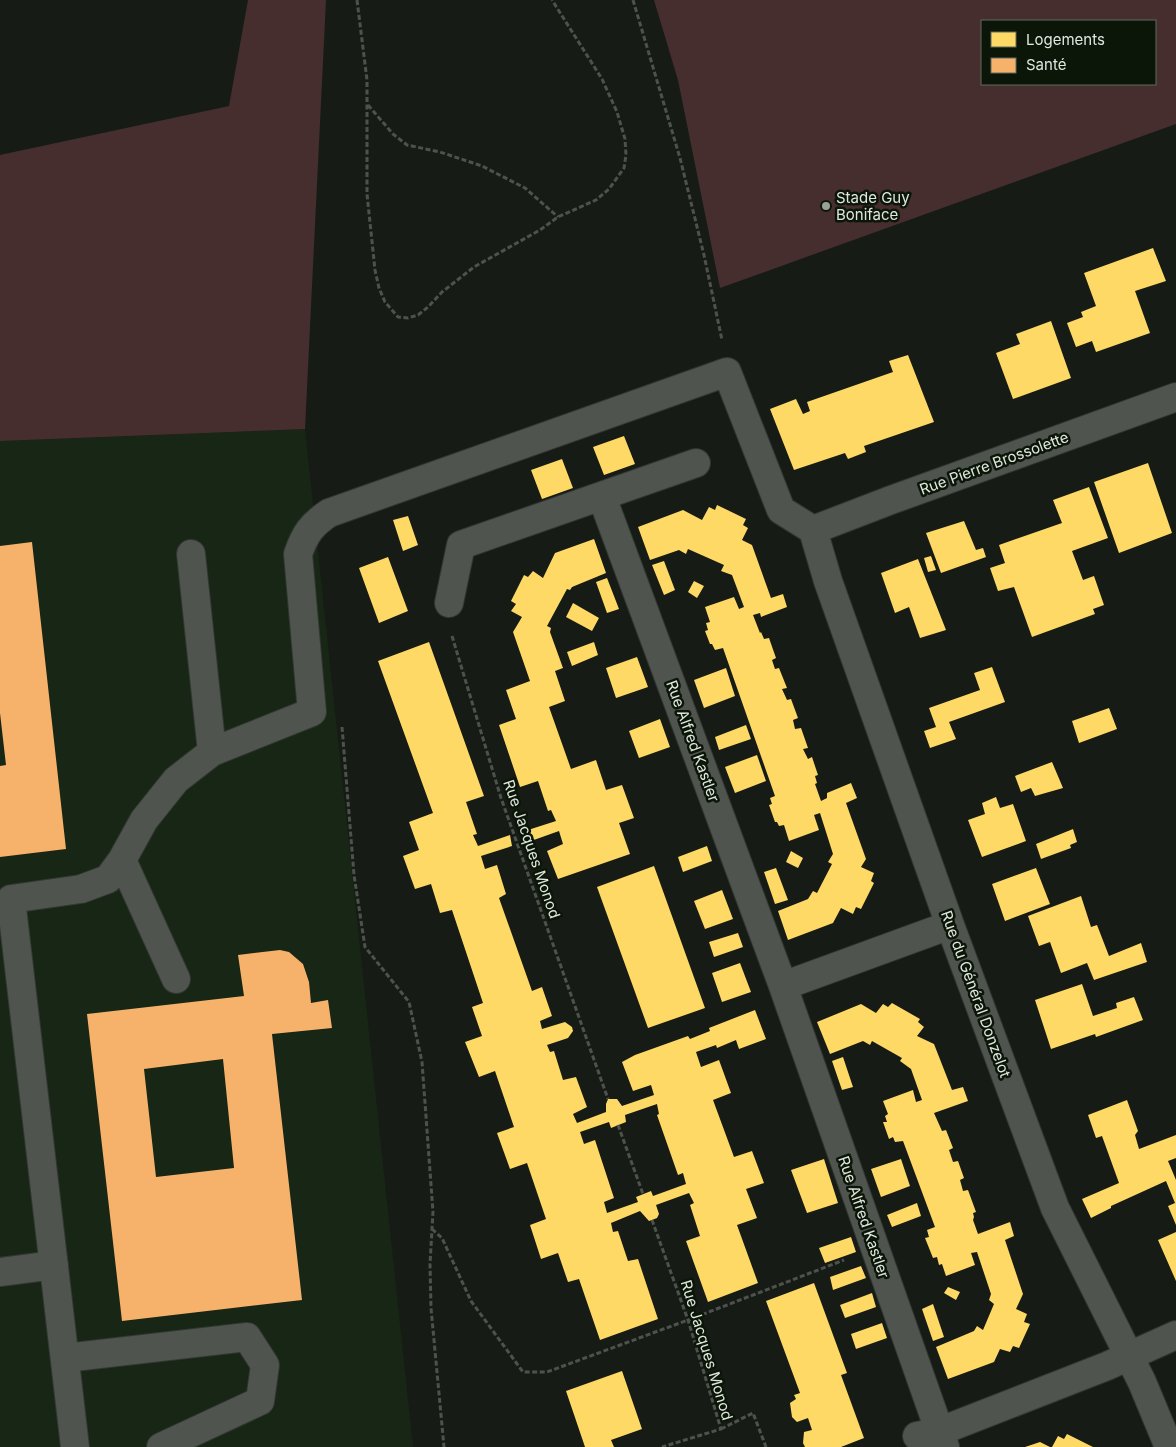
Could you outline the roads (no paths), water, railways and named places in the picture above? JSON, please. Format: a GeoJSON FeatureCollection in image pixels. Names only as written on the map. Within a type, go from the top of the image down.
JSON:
{"type":"FeatureCollection","features":[{"type":"Feature","properties":{"kind":"street"},"geometry":{"type":"LineString","coordinates":[[75,1447],[11,899],[81,889],[108,879],[122,860],[144,820],[176,780],[212,752],[312,712],[298,554],[302,541],[314,523],[328,513],[727,372],[781,510],[813,530]]}},
{"type":"Feature","properties":{"kind":"street","name":"Rue Pierre Brossolette"},"geometry":{"type":"LineString","coordinates":[[813,530],[1176,396]]}},
{"type":"Feature","properties":{"kind":"street"},"geometry":{"type":"LineString","coordinates":[[449,602],[461,545],[696,463]]}},
{"type":"Feature","properties":{"kind":"street","name":"Rue Alfred Kastler"},"geometry":{"type":"LineString","coordinates":[[602,497],[783,986],[875,1248],[934,1438]]}},
{"type":"Feature","properties":{"kind":"street","name":"Rue du Général Donzelot"},"geometry":{"type":"LineString","coordinates":[[813,530],[832,590],[950,925],[1055,1208],[1142,1382],[1168,1447]]}},
{"type":"Feature","properties":{"kind":"street"},"geometry":{"type":"LineString","coordinates":[[191,554],[212,752]]}},
{"type":"Feature","properties":{"kind":"street"},"geometry":{"type":"LineString","coordinates":[[122,860],[176,979]]}},
{"type":"Feature","properties":{"kind":"street"},"geometry":{"type":"LineString","coordinates":[[783,986],[950,925]]}},
{"type":"Feature","properties":{"kind":"street"},"geometry":{"type":"LineString","coordinates":[[0,1272],[54,1265]]}},
{"type":"Feature","properties":{"kind":"street"},"geometry":{"type":"LineString","coordinates":[[934,1438],[1176,1335]]}},
{"type":"Feature","properties":{"kind":"street"},"geometry":{"type":"LineString","coordinates":[[65,1358],[247,1336],[265,1365],[260,1401],[161,1447]]}},
{"type":"Feature","properties":{"kind":"place","name":"Stade Guy Boniface"},"geometry":{"type":"Point","coordinates":[826,206]}}]}
